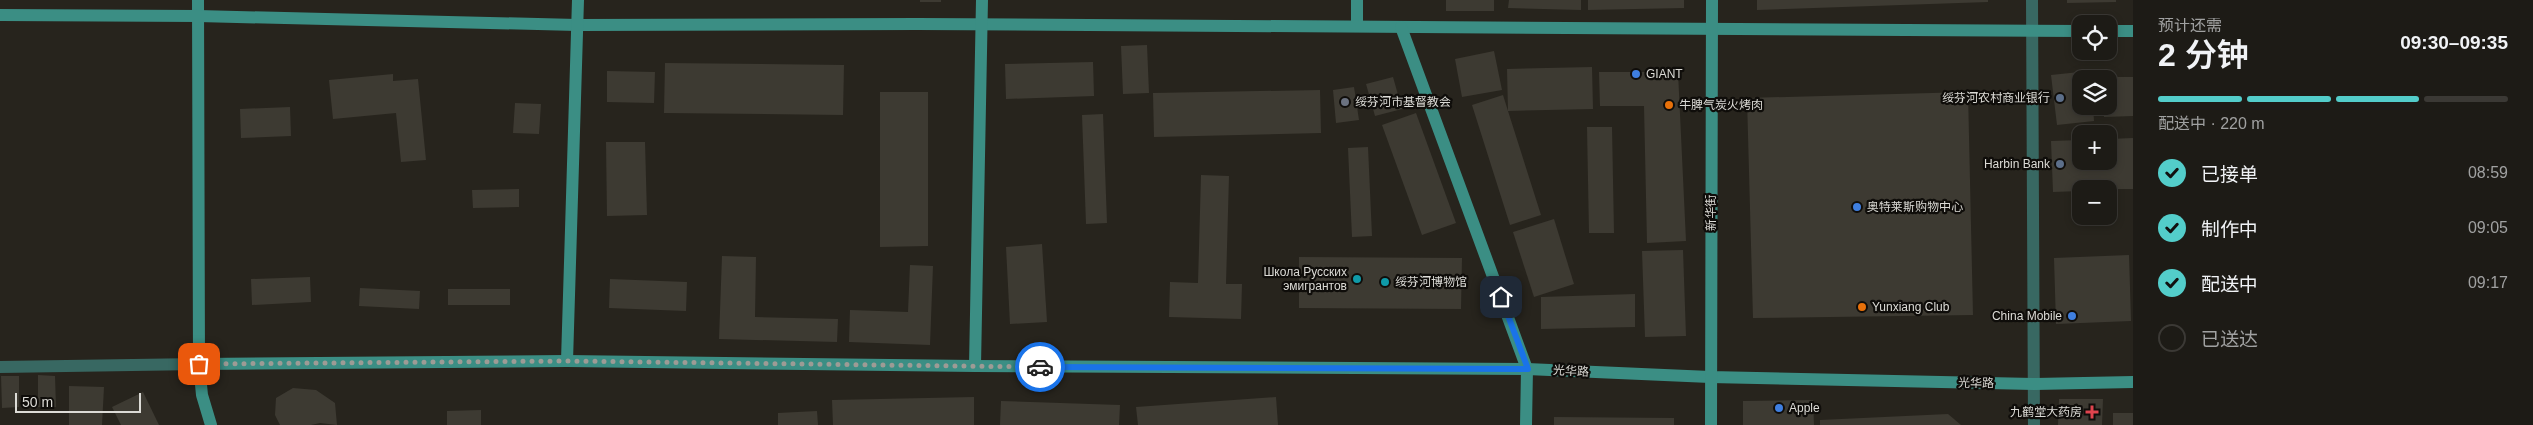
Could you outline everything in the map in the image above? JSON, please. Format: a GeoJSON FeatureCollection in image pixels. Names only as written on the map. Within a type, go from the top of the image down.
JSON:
{"type":"FeatureCollection","features":[{"type":"Feature","properties":{"kind":"street"},"geometry":{"type":"LineString","coordinates":[[198,0],[199,364],[202,396],[211,425]]}},
{"type":"Feature","properties":{"kind":"street"},"geometry":{"type":"LineString","coordinates":[[566,361],[578,0]]}},
{"type":"Feature","properties":{"kind":"street"},"geometry":{"type":"LineString","coordinates":[[975,366],[982,0]]}},
{"type":"Feature","properties":{"kind":"street"},"geometry":{"type":"LineString","coordinates":[[1357,0],[1357,26]]}},
{"type":"Feature","properties":{"kind":"street","name":"新华街"},"geometry":{"type":"LineString","coordinates":[[1711,425],[1712,0]]}},
{"type":"Feature","properties":{"kind":"street"},"geometry":{"type":"LineString","coordinates":[[2032,0],[2034,425]]}},
{"type":"Feature","properties":{"kind":"street"},"geometry":{"type":"LineString","coordinates":[[0,15],[198,16],[577,25],[982,24],[2072,31]]}},
{"type":"Feature","properties":{"kind":"street"},"geometry":{"type":"LineString","coordinates":[[1401,27],[1528,369],[1526,425]]}},
{"type":"Feature","properties":{"kind":"street"},"geometry":{"type":"LineString","coordinates":[[2117,31],[2133,31]]}},
{"type":"Feature","properties":{"kind":"street","name":"光华路"},"geometry":{"type":"LineString","coordinates":[[199,364],[566,361],[975,366],[1528,369],[1710,377],[2035,384],[2133,382]]}},
{"type":"Feature","properties":{"kind":"street"},"geometry":{"type":"LineString","coordinates":[[0,367],[199,364]]}},
{"type":"Feature","properties":{"kind":"building"},"geometry":{"type":"Polygon","coordinates":[[[920,0],[941,0],[941,2],[920,2],[920,0]]]}},
{"type":"Feature","properties":{"kind":"building"},"geometry":{"type":"Polygon","coordinates":[[[1446,0],[1494,0],[1494,11],[1446,11],[1446,0]]]}},
{"type":"Feature","properties":{"kind":"building"},"geometry":{"type":"Polygon","coordinates":[[[1509,0],[1581,0],[1581,10],[1508,8],[1509,0]]]}},
{"type":"Feature","properties":{"kind":"building"},"geometry":{"type":"Polygon","coordinates":[[[1588,0],[1684,0],[1684,8],[1588,10],[1588,0]]]}},
{"type":"Feature","properties":{"kind":"building"},"geometry":{"type":"Polygon","coordinates":[[[1757,0],[1988,0],[1988,2],[1757,10],[1757,0]]]}},
{"type":"Feature","properties":{"kind":"building"},"geometry":{"type":"Polygon","coordinates":[[[2067,0],[2116,0],[2116,2],[2067,3],[2067,0]]]}},
{"type":"Feature","properties":{"kind":"building"},"geometry":{"type":"Polygon","coordinates":[[[1147,45],[1149,93],[1123,94],[1121,46],[1147,45]]]}},
{"type":"Feature","properties":{"kind":"building"},"geometry":{"type":"Polygon","coordinates":[[[1494,51],[1502,90],[1462,97],[1455,59],[1494,51]]]}},
{"type":"Feature","properties":{"kind":"building"},"geometry":{"type":"Polygon","coordinates":[[[1093,62],[1094,96],[1006,99],[1005,64],[1093,62]]]}},
{"type":"Feature","properties":{"kind":"building"},"geometry":{"type":"Polygon","coordinates":[[[665,63],[844,65],[843,115],[664,113],[665,63]]]}},
{"type":"Feature","properties":{"kind":"building"},"geometry":{"type":"Polygon","coordinates":[[[1592,67],[1593,109],[1508,111],[1507,69],[1592,67]]]}},
{"type":"Feature","properties":{"kind":"building"},"geometry":{"type":"Polygon","coordinates":[[[607,71],[655,72],[654,103],[607,102],[607,71]]]}},
{"type":"Feature","properties":{"kind":"building"},"geometry":{"type":"Polygon","coordinates":[[[1599,72],[1678,72],[1686,241],[1647,243],[1644,106],[1600,106],[1599,72]]]}},
{"type":"Feature","properties":{"kind":"building"},"geometry":{"type":"Polygon","coordinates":[[[2072,73],[2072,115],[2094,115],[2094,121],[2057,125],[2051,75],[2072,73]]]}},
{"type":"Feature","properties":{"kind":"building"},"geometry":{"type":"Polygon","coordinates":[[[393,74],[393,81],[418,79],[426,160],[401,162],[396,113],[333,119],[329,80],[393,74]]]}},
{"type":"Feature","properties":{"kind":"building"},"geometry":{"type":"Polygon","coordinates":[[[1393,77],[1402,109],[1375,116],[1366,84],[1393,77]]]}},
{"type":"Feature","properties":{"kind":"building"},"geometry":{"type":"Polygon","coordinates":[[[2117,77],[2133,77],[2133,116],[2104,117],[2104,115],[2117,115],[2117,77]]]}},
{"type":"Feature","properties":{"kind":"building"},"geometry":{"type":"Polygon","coordinates":[[[1354,87],[1359,120],[1336,123],[1333,90],[1354,87]]]}},
{"type":"Feature","properties":{"kind":"building"},"geometry":{"type":"Polygon","coordinates":[[[1320,90],[1321,133],[1154,137],[1153,93],[1320,90]]]}},
{"type":"Feature","properties":{"kind":"building"},"geometry":{"type":"Polygon","coordinates":[[[880,92],[928,92],[928,246],[880,247],[880,92]]]}},
{"type":"Feature","properties":{"kind":"building"},"geometry":{"type":"Polygon","coordinates":[[[1968,92],[1973,315],[1753,318],[1747,98],[1968,92]]]}},
{"type":"Feature","properties":{"kind":"building"},"geometry":{"type":"Polygon","coordinates":[[[1503,95],[1541,215],[1510,225],[1472,105],[1503,95]]]}},
{"type":"Feature","properties":{"kind":"building"},"geometry":{"type":"Polygon","coordinates":[[[515,103],[541,104],[539,134],[513,133],[515,103]]]}},
{"type":"Feature","properties":{"kind":"building"},"geometry":{"type":"Polygon","coordinates":[[[290,107],[291,136],[241,138],[240,109],[290,107]]]}},
{"type":"Feature","properties":{"kind":"building"},"geometry":{"type":"Polygon","coordinates":[[[1416,113],[1456,223],[1422,235],[1382,125],[1416,113]]]}},
{"type":"Feature","properties":{"kind":"building"},"geometry":{"type":"Polygon","coordinates":[[[1103,114],[1107,223],[1086,224],[1082,115],[1103,114]]]}},
{"type":"Feature","properties":{"kind":"building"},"geometry":{"type":"Polygon","coordinates":[[[1587,127],[1612,127],[1614,233],[1589,233],[1587,127]]]}},
{"type":"Feature","properties":{"kind":"building"},"geometry":{"type":"Polygon","coordinates":[[[2133,138],[2133,189],[2117,189],[2117,180],[2072,180],[2072,191],[2053,192],[2051,141],[2072,140],[2072,170],[2117,170],[2117,139],[2133,138]]]}},
{"type":"Feature","properties":{"kind":"building"},"geometry":{"type":"Polygon","coordinates":[[[606,142],[645,142],[647,215],[607,216],[606,142]]]}},
{"type":"Feature","properties":{"kind":"building"},"geometry":{"type":"Polygon","coordinates":[[[1368,147],[1372,236],[1352,237],[1348,148],[1368,147]]]}},
{"type":"Feature","properties":{"kind":"building"},"geometry":{"type":"Polygon","coordinates":[[[1201,175],[1229,176],[1226,284],[1242,284],[1241,319],[1169,317],[1170,282],[1198,283],[1201,175]]]}},
{"type":"Feature","properties":{"kind":"building"},"geometry":{"type":"Polygon","coordinates":[[[519,189],[519,207],[473,208],[472,190],[519,189]]]}},
{"type":"Feature","properties":{"kind":"building"},"geometry":{"type":"Polygon","coordinates":[[[1554,219],[1574,284],[1534,297],[1513,232],[1554,219]]]}},
{"type":"Feature","properties":{"kind":"building"},"geometry":{"type":"Polygon","coordinates":[[[1042,244],[1047,322],[1010,324],[1006,247],[1042,244]]]}},
{"type":"Feature","properties":{"kind":"building"},"geometry":{"type":"Polygon","coordinates":[[[1683,250],[1686,336],[1645,337],[1642,251],[1683,250]]]}},
{"type":"Feature","properties":{"kind":"building"},"geometry":{"type":"Polygon","coordinates":[[[2129,255],[2131,321],[2056,324],[2054,258],[2129,255]]]}},
{"type":"Feature","properties":{"kind":"building"},"geometry":{"type":"Polygon","coordinates":[[[722,256],[756,257],[755,317],[838,319],[837,342],[719,339],[722,256]]]}},
{"type":"Feature","properties":{"kind":"building"},"geometry":{"type":"Polygon","coordinates":[[[1299,257],[1462,258],[1461,309],[1299,308],[1299,257]]]}},
{"type":"Feature","properties":{"kind":"building"},"geometry":{"type":"Polygon","coordinates":[[[910,265],[933,266],[930,345],[849,342],[850,310],[908,312],[910,265]]]}},
{"type":"Feature","properties":{"kind":"building"},"geometry":{"type":"Polygon","coordinates":[[[310,277],[311,302],[252,305],[251,279],[310,277]]]}},
{"type":"Feature","properties":{"kind":"building"},"geometry":{"type":"Polygon","coordinates":[[[610,279],[687,282],[686,311],[609,308],[610,279]]]}},
{"type":"Feature","properties":{"kind":"building"},"geometry":{"type":"Polygon","coordinates":[[[360,288],[420,291],[419,309],[359,306],[360,288]]]}},
{"type":"Feature","properties":{"kind":"building"},"geometry":{"type":"Polygon","coordinates":[[[448,289],[510,289],[510,305],[448,305],[448,289]]]}},
{"type":"Feature","properties":{"kind":"building"},"geometry":{"type":"Polygon","coordinates":[[[1635,294],[1635,327],[1541,329],[1541,297],[1635,294]]]}},
{"type":"Feature","properties":{"kind":"building"},"geometry":{"type":"Polygon","coordinates":[[[38,375],[55,376],[56,407],[38,407],[38,375]]]}},
{"type":"Feature","properties":{"kind":"building"},"geometry":{"type":"Polygon","coordinates":[[[1,376],[19,376],[19,407],[2,408],[1,376]]]}},
{"type":"Feature","properties":{"kind":"building"},"geometry":{"type":"Polygon","coordinates":[[[69,386],[104,387],[102,425],[69,425],[69,386]]]}},
{"type":"Feature","properties":{"kind":"building"},"geometry":{"type":"Polygon","coordinates":[[[293,388],[316,390],[335,403],[337,425],[320,423],[311,425],[280,425],[275,415],[276,398],[293,388]]]}},
{"type":"Feature","properties":{"kind":"building"},"geometry":{"type":"Polygon","coordinates":[[[143,392],[159,425],[121,425],[112,407],[143,392]]]}},
{"type":"Feature","properties":{"kind":"building"},"geometry":{"type":"Polygon","coordinates":[[[974,397],[974,425],[833,425],[832,400],[974,397]]]}},
{"type":"Feature","properties":{"kind":"building"},"geometry":{"type":"Polygon","coordinates":[[[1276,397],[1278,425],[1138,425],[1136,407],[1276,397]]]}},
{"type":"Feature","properties":{"kind":"building"},"geometry":{"type":"Polygon","coordinates":[[[2059,399],[2103,399],[2102,425],[2058,425],[2059,399]]]}},
{"type":"Feature","properties":{"kind":"building"},"geometry":{"type":"Polygon","coordinates":[[[1813,400],[1814,425],[1743,425],[1743,401],[1813,400]]]}},
{"type":"Feature","properties":{"kind":"building"},"geometry":{"type":"Polygon","coordinates":[[[1001,401],[1120,405],[1119,425],[1000,425],[1001,401]]]}},
{"type":"Feature","properties":{"kind":"building"},"geometry":{"type":"Polygon","coordinates":[[[481,410],[481,425],[447,425],[447,411],[481,410]]]}},
{"type":"Feature","properties":{"kind":"building"},"geometry":{"type":"Polygon","coordinates":[[[817,411],[818,425],[778,425],[778,413],[817,411]]]}},
{"type":"Feature","properties":{"kind":"building"},"geometry":{"type":"Polygon","coordinates":[[[2113,413],[2133,413],[2133,425],[2113,425],[2113,413]]]}},
{"type":"Feature","properties":{"kind":"building"},"geometry":{"type":"Polygon","coordinates":[[[1948,414],[1961,425],[1820,425],[1820,420],[1948,414]]]}},
{"type":"Feature","properties":{"kind":"building"},"geometry":{"type":"Polygon","coordinates":[[[1554,417],[1674,418],[1674,425],[1554,425],[1554,417]]]}},
{"type":"Feature","properties":{"kind":"way so far"},"geometry":{"type":"LineString","coordinates":[[199,364],[566,361],[1040,367]]}},
{"type":"Feature","properties":{"kind":"place","name":"GIANT"},"geometry":{"type":"Point","coordinates":[1636,74]}},
{"type":"Feature","properties":{"kind":"place","name":"绥芬河农村商业银行"},"geometry":{"type":"Point","coordinates":[2060,98]}},
{"type":"Feature","properties":{"kind":"place","name":"绥芬河市基督教会"},"geometry":{"type":"Point","coordinates":[1345,102]}},
{"type":"Feature","properties":{"kind":"place","name":"牛脾气炭火烤肉"},"geometry":{"type":"Point","coordinates":[1669,105]}},
{"type":"Feature","properties":{"kind":"place","name":"Harbin Bank"},"geometry":{"type":"Point","coordinates":[2060,164]}},
{"type":"Feature","properties":{"kind":"place","name":"奥特莱斯购物中心"},"geometry":{"type":"Point","coordinates":[1857,207]}},
{"type":"Feature","properties":{"kind":"place","name":"Школа Русских эмигрантов"},"geometry":{"type":"Point","coordinates":[1357,279]}},
{"type":"Feature","properties":{"kind":"place","name":"绥芬河博物馆"},"geometry":{"type":"Point","coordinates":[1385,282]}},
{"type":"Feature","properties":{"kind":"place","name":"Yunxiang Club"},"geometry":{"type":"Point","coordinates":[1862,307]}},
{"type":"Feature","properties":{"kind":"place","name":"China Mobile"},"geometry":{"type":"Point","coordinates":[2072,316]}},
{"type":"Feature","properties":{"kind":"place","name":"Apple"},"geometry":{"type":"Point","coordinates":[1779,408]}},
{"type":"Feature","properties":{"kind":"place","name":"九鹤堂大药房"},"geometry":{"type":"Point","coordinates":[2092,412]}},
{"type":"Feature","properties":{"kind":"route"},"geometry":{"type":"LineString","coordinates":[[1040,367],[1528,369],[1501,297]]}}]}
